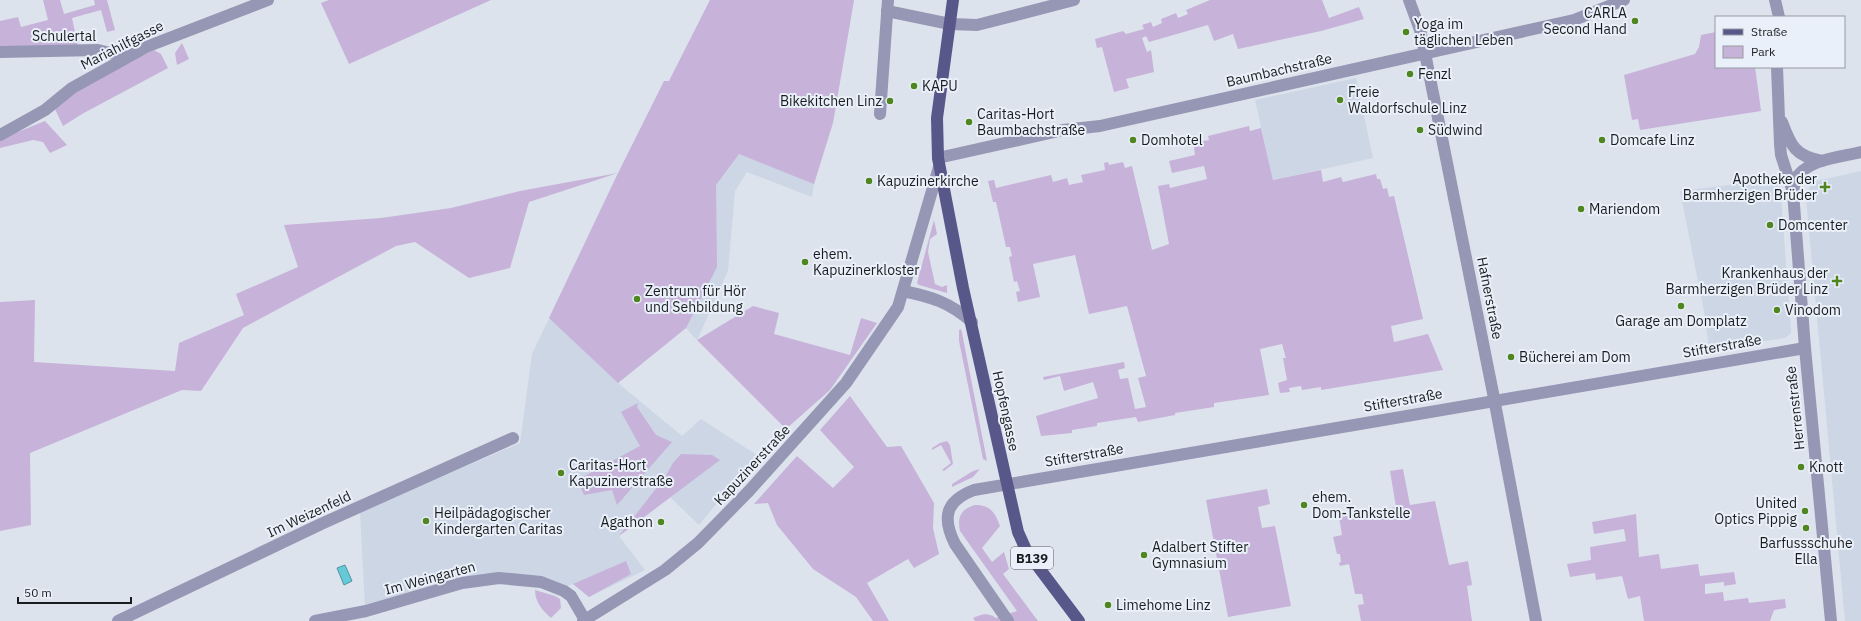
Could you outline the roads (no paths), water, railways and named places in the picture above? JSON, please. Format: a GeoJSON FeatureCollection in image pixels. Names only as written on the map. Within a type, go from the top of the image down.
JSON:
{"type":"FeatureCollection","features":[{"type":"Feature","properties":{"kind":"main road","name":"Kapuzinerstraße"},"geometry":{"type":"LineString","coordinates":[[943,191],[938,162],[936,118],[953,0]]}},
{"type":"Feature","properties":{"kind":"main road","name":"Hopfengasse"},"geometry":{"type":"LineString","coordinates":[[943,191],[1006,484],[1018,532],[1023,545],[1079,621]]}},
{"type":"Feature","properties":{"kind":"street","name":"Mariahilfgasse"},"geometry":{"type":"LineString","coordinates":[[0,135],[25,122],[72,88],[146,47],[268,0]]}},
{"type":"Feature","properties":{"kind":"street"},"geometry":{"type":"LineString","coordinates":[[880,114],[887,5],[950,24],[969,26],[983,24],[1074,0]]}},
{"type":"Feature","properties":{"kind":"street","name":"Hafnerstraße"},"geometry":{"type":"LineString","coordinates":[[1409,0],[1418,26],[1424,53],[1495,400],[1536,621]]}},
{"type":"Feature","properties":{"kind":"street","name":"Baumbachstraße"},"geometry":{"type":"LineString","coordinates":[[938,162],[1063,130],[1100,126],[1574,20],[1624,0]]}},
{"type":"Feature","properties":{"kind":"street"},"geometry":{"type":"LineString","coordinates":[[1775,0],[1779,16]]}},
{"type":"Feature","properties":{"kind":"street","name":"Schulertal"},"geometry":{"type":"LineString","coordinates":[[0,52],[98,50],[127,57]]}},
{"type":"Feature","properties":{"kind":"street","name":"Herrenstraße"},"geometry":{"type":"LineString","coordinates":[[1777,68],[1781,155],[1793,192],[1804,348],[1831,621]]}},
{"type":"Feature","properties":{"kind":"street","name":"Herrenstraße"},"geometry":{"type":"LineString","coordinates":[[1779,112],[1794,150],[1808,159],[1822,161]]}},
{"type":"Feature","properties":{"kind":"street"},"geometry":{"type":"LineString","coordinates":[[1822,161],[1861,152]]}},
{"type":"Feature","properties":{"kind":"street","name":"Herrenstraße"},"geometry":{"type":"LineString","coordinates":[[1793,192],[1795,181],[1802,170],[1822,161]]}},
{"type":"Feature","properties":{"kind":"street","name":"Kapuzinerstraße"},"geometry":{"type":"LineString","coordinates":[[584,620],[665,570],[698,543],[749,491],[846,383],[896,313],[938,162]]}},
{"type":"Feature","properties":{"kind":"street"},"geometry":{"type":"LineString","coordinates":[[903,291],[928,297],[950,305],[972,322]]}},
{"type":"Feature","properties":{"kind":"street","name":"Stifterstraße"},"geometry":{"type":"LineString","coordinates":[[1008,621],[955,544],[949,531],[947,519],[949,510],[962,495],[974,490],[1804,348]]}},
{"type":"Feature","properties":{"kind":"street","name":"Im Weizenfeld"},"geometry":{"type":"LineString","coordinates":[[118,621],[321,524],[513,438]]}},
{"type":"Feature","properties":{"kind":"street","name":"Im Weingarten"},"geometry":{"type":"LineString","coordinates":[[315,621],[366,611],[462,583],[499,578],[541,582],[560,588],[571,596],[584,620]]}},
{"type":"Feature","properties":{"kind":"water"},"geometry":{"type":"Polygon","coordinates":[[[345,565],[352,581],[344,585],[337,568],[345,565]]]}},
{"type":"Feature","properties":{"kind":"place","name":"CARLA Second Hand"},"geometry":{"type":"Point","coordinates":[1635,21]}},
{"type":"Feature","properties":{"kind":"place","name":"Yoga im täglichen Leben"},"geometry":{"type":"Point","coordinates":[1406,32]}},
{"type":"Feature","properties":{"kind":"place","name":"Fenzl"},"geometry":{"type":"Point","coordinates":[1410,74]}},
{"type":"Feature","properties":{"kind":"place","name":"KAPU"},"geometry":{"type":"Point","coordinates":[914,86]}},
{"type":"Feature","properties":{"kind":"place","name":"Freie Waldorfschule Linz"},"geometry":{"type":"Point","coordinates":[1340,100]}},
{"type":"Feature","properties":{"kind":"place","name":"Bikekitchen Linz"},"geometry":{"type":"Point","coordinates":[890,101]}},
{"type":"Feature","properties":{"kind":"place","name":"Caritas-Hort Baumbachstraße"},"geometry":{"type":"Point","coordinates":[969,122]}},
{"type":"Feature","properties":{"kind":"place","name":"Südwind"},"geometry":{"type":"Point","coordinates":[1420,130]}},
{"type":"Feature","properties":{"kind":"place","name":"Domhotel"},"geometry":{"type":"Point","coordinates":[1133,140]}},
{"type":"Feature","properties":{"kind":"place","name":"Domcafe Linz"},"geometry":{"type":"Point","coordinates":[1602,140]}},
{"type":"Feature","properties":{"kind":"place","name":"Kapuzinerkirche"},"geometry":{"type":"Point","coordinates":[869,181]}},
{"type":"Feature","properties":{"kind":"place","name":"Apotheke der Barmherzigen Brüder"},"geometry":{"type":"Point","coordinates":[1825,187]}},
{"type":"Feature","properties":{"kind":"place","name":"Mariendom"},"geometry":{"type":"Point","coordinates":[1581,209]}},
{"type":"Feature","properties":{"kind":"place","name":"Domcenter"},"geometry":{"type":"Point","coordinates":[1770,225]}},
{"type":"Feature","properties":{"kind":"place","name":"ehem. Kapuzinerkloster"},"geometry":{"type":"Point","coordinates":[805,262]}},
{"type":"Feature","properties":{"kind":"place","name":"Krankenhaus der Barmherzigen Brüder Linz"},"geometry":{"type":"Point","coordinates":[1837,281]}},
{"type":"Feature","properties":{"kind":"place","name":"Zentrum für Hör und Sehbildung"},"geometry":{"type":"Point","coordinates":[637,299]}},
{"type":"Feature","properties":{"kind":"place","name":"Garage am Domplatz"},"geometry":{"type":"Point","coordinates":[1681,306]}},
{"type":"Feature","properties":{"kind":"place","name":"Vinodom"},"geometry":{"type":"Point","coordinates":[1777,310]}},
{"type":"Feature","properties":{"kind":"place","name":"Bücherei am Dom"},"geometry":{"type":"Point","coordinates":[1511,357]}},
{"type":"Feature","properties":{"kind":"place","name":"Knott"},"geometry":{"type":"Point","coordinates":[1801,467]}},
{"type":"Feature","properties":{"kind":"place","name":"Caritas-Hort Kapuzinerstraße"},"geometry":{"type":"Point","coordinates":[561,473]}},
{"type":"Feature","properties":{"kind":"place","name":"ehem. Dom-Tankstelle"},"geometry":{"type":"Point","coordinates":[1304,505]}},
{"type":"Feature","properties":{"kind":"place","name":"United Optics Pippig"},"geometry":{"type":"Point","coordinates":[1805,511]}},
{"type":"Feature","properties":{"kind":"place","name":"Heilpädagogischer Kindergarten Caritas"},"geometry":{"type":"Point","coordinates":[426,521]}},
{"type":"Feature","properties":{"kind":"place","name":"Agathon"},"geometry":{"type":"Point","coordinates":[661,522]}},
{"type":"Feature","properties":{"kind":"place","name":"Barfussschuhe Ella"},"geometry":{"type":"Point","coordinates":[1806,528]}},
{"type":"Feature","properties":{"kind":"place","name":"Adalbert Stifter Gymnasium"},"geometry":{"type":"Point","coordinates":[1144,555]}},
{"type":"Feature","properties":{"kind":"place","name":"Limehome Linz"},"geometry":{"type":"Point","coordinates":[1108,605]}}]}
